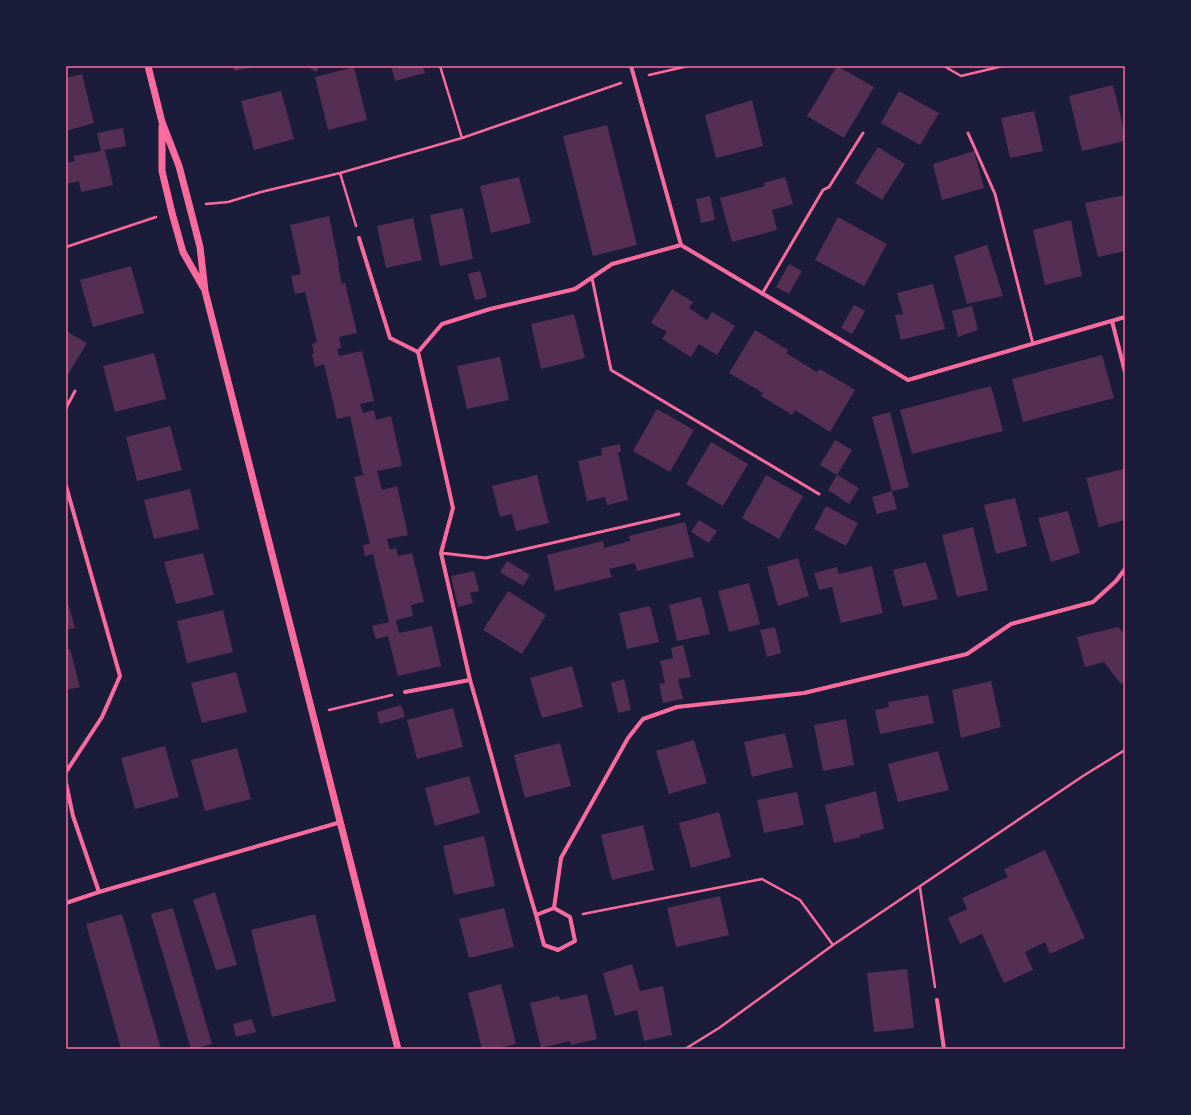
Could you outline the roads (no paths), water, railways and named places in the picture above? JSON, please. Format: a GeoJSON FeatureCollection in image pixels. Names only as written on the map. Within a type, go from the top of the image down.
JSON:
{"type":"FeatureCollection","features":[{"type":"Feature","properties":{"kind":"street"},"geometry":{"type":"LineString","coordinates":[[148,66],[162,122],[179,166],[197,234],[205,291],[398,1049]]}},
{"type":"Feature","properties":{"kind":"street"},"geometry":{"type":"LineString","coordinates":[[631,66],[681,245],[908,380],[1125,317]]}},
{"type":"Feature","properties":{"kind":"street"},"geometry":{"type":"LineString","coordinates":[[162,122],[162,171],[172,213],[184,252],[205,291]]}},
{"type":"Feature","properties":{"kind":"street"},"geometry":{"type":"LineString","coordinates":[[359,238],[390,338],[418,352]]}},
{"type":"Feature","properties":{"kind":"street"},"geometry":{"type":"LineString","coordinates":[[418,352],[442,324],[490,309],[575,290],[612,264],[681,245]]}},
{"type":"Feature","properties":{"kind":"street"},"geometry":{"type":"LineString","coordinates":[[1112,321],[1125,372]]}},
{"type":"Feature","properties":{"kind":"street"},"geometry":{"type":"LineString","coordinates":[[418,352],[452,508],[441,553],[470,680],[491,753],[518,858],[544,945],[558,950],[575,941],[570,917],[554,908]]}},
{"type":"Feature","properties":{"kind":"street"},"geometry":{"type":"LineString","coordinates":[[66,486],[120,676],[102,717],[66,772]]}},
{"type":"Feature","properties":{"kind":"street"},"geometry":{"type":"LineString","coordinates":[[554,908],[561,858],[628,738],[643,719],[677,707],[804,693],[966,654],[1011,624],[1093,602],[1116,581],[1125,569]]}},
{"type":"Feature","properties":{"kind":"street"},"geometry":{"type":"LineString","coordinates":[[405,692],[470,680]]}},
{"type":"Feature","properties":{"kind":"street"},"geometry":{"type":"LineString","coordinates":[[66,783],[73,816],[99,892]]}},
{"type":"Feature","properties":{"kind":"street"},"geometry":{"type":"LineString","coordinates":[[66,903],[99,892],[341,822]]}},
{"type":"Feature","properties":{"kind":"street"},"geometry":{"type":"LineString","coordinates":[[536,915],[554,908]]}},
{"type":"Feature","properties":{"kind":"street"},"geometry":{"type":"LineString","coordinates":[[937,1000],[944,1049]]}},
{"type":"Feature","properties":{"kind":"lane"},"geometry":{"type":"LineString","coordinates":[[762,294],[823,190],[829,187],[863,133]]}},
{"type":"Feature","properties":{"kind":"lane"},"geometry":{"type":"LineString","coordinates":[[968,133],[995,194],[1033,344]]}},
{"type":"Feature","properties":{"kind":"lane"},"geometry":{"type":"LineString","coordinates":[[592,278],[611,370],[819,494]]}},
{"type":"Feature","properties":{"kind":"lane"},"geometry":{"type":"LineString","coordinates":[[66,408],[75,391]]}},
{"type":"Feature","properties":{"kind":"lane"},"geometry":{"type":"LineString","coordinates":[[441,553],[486,558],[679,514]]}}]}
